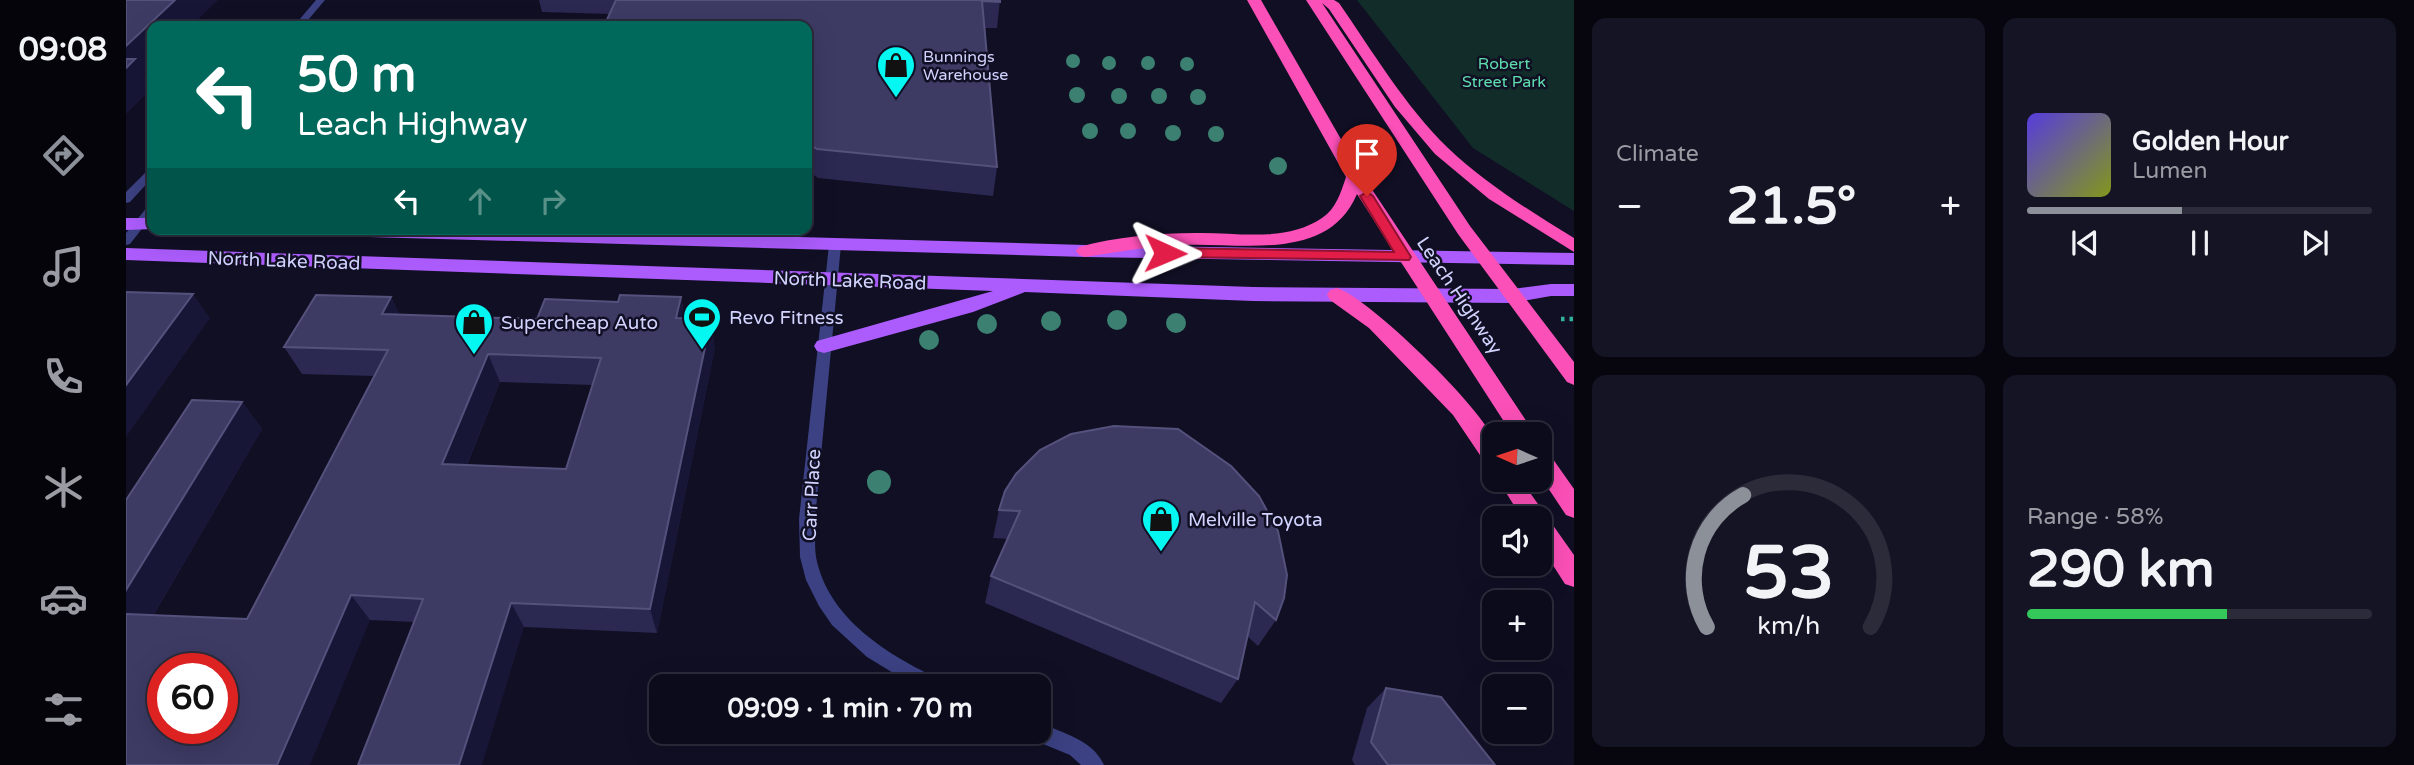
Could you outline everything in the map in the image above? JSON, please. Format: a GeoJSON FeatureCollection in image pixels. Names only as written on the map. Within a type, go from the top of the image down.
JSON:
{"type":"FeatureCollection","features":[{"type":"Feature","properties":{"kind":"highway","name":"Leach Highway"},"geometry":{"type":"LineString","coordinates":[[1254,0],[1285,61],[1404,257],[1516,422]]}},
{"type":"Feature","properties":{"kind":"highway","name":"Leach Highway"},"geometry":{"type":"LineString","coordinates":[[1313,0],[1484,258],[1512,296],[1566,351],[1574,377]]}},
{"type":"Feature","properties":{"kind":"highway"},"geometry":{"type":"LineString","coordinates":[[1325,0],[1334,6],[1424,133],[1499,198],[1574,246]]}},
{"type":"Feature","properties":{"kind":"highway"},"geometry":{"type":"LineString","coordinates":[[1085,251],[1182,239],[1275,239],[1297,236],[1319,228],[1341,211],[1355,177]]}},
{"type":"Feature","properties":{"kind":"highway"},"geometry":{"type":"LineString","coordinates":[[1337,295],[1376,323],[1461,409],[1482,440]]}},
{"type":"Feature","properties":{"kind":"highway"},"geometry":{"type":"LineString","coordinates":[[1552,476],[1574,508]]}},
{"type":"Feature","properties":{"kind":"highway"},"geometry":{"type":"LineString","coordinates":[[1552,544],[1574,576]]}},
{"type":"Feature","properties":{"kind":"main road","name":"North Lake Road"},"geometry":{"type":"LineString","coordinates":[[500,235],[1085,251],[1574,259]]}},
{"type":"Feature","properties":{"kind":"main road","name":"North Lake Road"},"geometry":{"type":"LineString","coordinates":[[126,254],[1337,295],[1512,296],[1550,290],[1574,290]]}},
{"type":"Feature","properties":{"kind":"main road"},"geometry":{"type":"LineString","coordinates":[[824,346],[966,307],[1028,286]]}},
{"type":"Feature","properties":{"kind":"street"},"geometry":{"type":"LineString","coordinates":[[302,21],[320,0]]}},
{"type":"Feature","properties":{"kind":"street"},"geometry":{"type":"LineString","coordinates":[[126,199],[147,177]]}},
{"type":"Feature","properties":{"kind":"street"},"geometry":{"type":"LineString","coordinates":[[126,241],[139,224]]}},
{"type":"Feature","properties":{"kind":"street","name":"Carr Place"},"geometry":{"type":"LineString","coordinates":[[835,245],[807,519],[808,556],[818,588],[843,624],[874,654],[912,674]]}},
{"type":"Feature","properties":{"kind":"street"},"geometry":{"type":"LineString","coordinates":[[1051,737],[1077,748],[1094,765]]}},
{"type":"Feature","properties":{"kind":"path"},"geometry":{"type":"LineString","coordinates":[[1561,319],[1574,319]]}},
{"type":"Feature","properties":{"kind":"green space","name":"Robert Street Park"},"geometry":{"type":"Polygon","coordinates":[[[1357,0],[1574,0],[1574,211],[1473,148],[1357,0]]]}},
{"type":"Feature","properties":{"kind":"building"},"geometry":{"type":"Polygon","coordinates":[[[126,0],[175,0],[153,21],[147,21],[147,26],[126,46],[126,0]]]}},
{"type":"Feature","properties":{"kind":"building","name":"Bunnings Warehouse"},"geometry":{"type":"Polygon","coordinates":[[[616,0],[1000,0],[982,1],[997,167],[817,149],[812,146],[812,21],[606,21],[616,0]]]}},
{"type":"Feature","properties":{"kind":"building"},"geometry":{"type":"Polygon","coordinates":[[[126,59],[135,59],[126,68],[126,59]]]}},
{"type":"Feature","properties":{"kind":"building"},"geometry":{"type":"Polygon","coordinates":[[[126,292],[193,294],[126,385],[126,292]]]}},
{"type":"Feature","properties":{"kind":"building"},"geometry":{"type":"Polygon","coordinates":[[[316,295],[391,297],[382,314],[537,319],[545,299],[618,302],[620,295],[681,297],[676,318],[711,319],[650,609],[511,603],[459,765],[358,765],[423,599],[351,595],[277,765],[126,765],[126,614],[247,619],[388,350],[284,347],[316,295]],[[488,354],[442,464],[566,469],[601,358],[488,354]]]}},
{"type":"Feature","properties":{"kind":"building"},"geometry":{"type":"Polygon","coordinates":[[[192,400],[242,402],[126,590],[126,500],[192,400]]]}},
{"type":"Feature","properties":{"kind":"building"},"geometry":{"type":"Polygon","coordinates":[[[1114,426],[1178,429],[1231,466],[1259,496],[1278,531],[1287,575],[1284,598],[1276,620],[1255,602],[1238,679],[991,576],[1020,511],[999,510],[1005,491],[1016,474],[1040,450],[1071,434],[1114,426]]]}},
{"type":"Feature","properties":{"kind":"building"},"geometry":{"type":"Polygon","coordinates":[[[1386,688],[1441,697],[1495,765],[1388,765],[1371,742],[1386,688]]]}},
{"type":"Feature","properties":{"kind":"place","name":"Bunnings Warehouse"},"geometry":{"type":"Point","coordinates":[896,99]}},
{"type":"Feature","properties":{"kind":"place","name":"Revo Fitness"},"geometry":{"type":"Point","coordinates":[702,351]}},
{"type":"Feature","properties":{"kind":"place","name":"Supercheap Auto"},"geometry":{"type":"Point","coordinates":[474,356]}},
{"type":"Feature","properties":{"kind":"place","name":"Melville Toyota"},"geometry":{"type":"Point","coordinates":[1161,553]}},
{"type":"Feature","properties":{"kind":"route"},"geometry":{"type":"LineString","coordinates":[[1165,253],[1404,257],[1367,196]]}}]}
